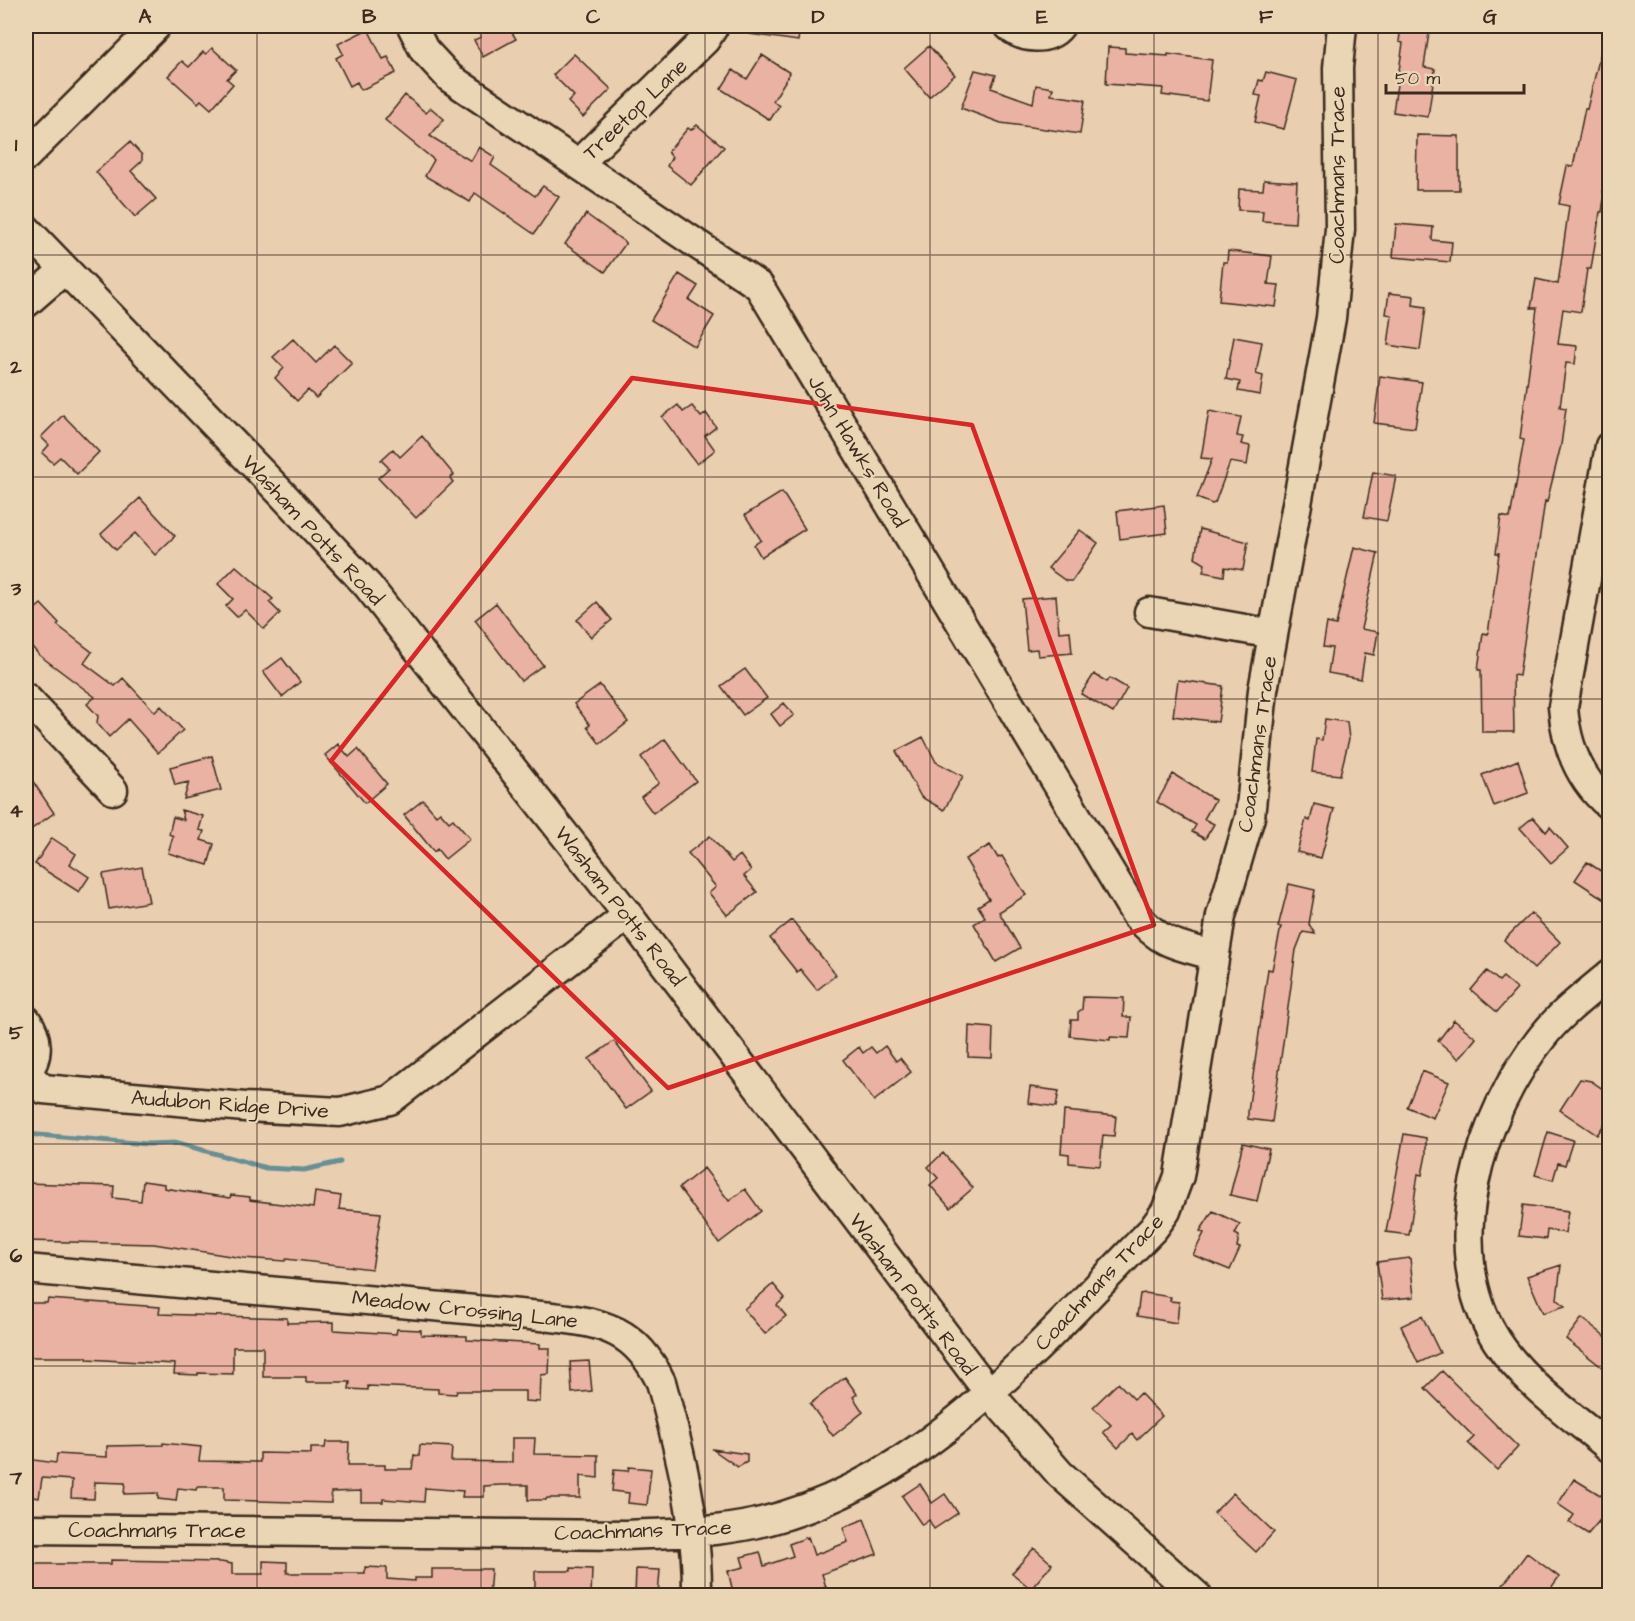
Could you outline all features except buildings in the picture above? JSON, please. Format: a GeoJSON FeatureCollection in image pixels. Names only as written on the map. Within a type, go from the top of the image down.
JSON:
{"type":"FeatureCollection","features":[{"type":"Feature","properties":{"kind":"street"},"geometry":{"type":"LineString","coordinates":[[26,156],[156,26]]}},
{"type":"Feature","properties":{"kind":"street","name":"John Hawks Road"},"geometry":{"type":"LineString","coordinates":[[412,26],[424,50],[450,78],[759,286],[1136,915],[1166,942],[1213,955]]}},
{"type":"Feature","properties":{"kind":"street","name":"Treetop Lane"},"geometry":{"type":"LineString","coordinates":[[578,164],[705,40],[714,26]]}},
{"type":"Feature","properties":{"kind":"street"},"geometry":{"type":"LineString","coordinates":[[1009,26],[1027,35],[1045,36],[1060,26]]}},
{"type":"Feature","properties":{"kind":"street","name":"Coachmans Trace"},"geometry":{"type":"LineString","coordinates":[[26,1529],[626,1534],[696,1531],[751,1525],[778,1518],[849,1490],[897,1464],[929,1442],[990,1394],[1041,1345],[1153,1229],[1166,1211],[1179,1176],[1213,955],[1227,892],[1250,817],[1263,690],[1331,318],[1337,272],[1341,185],[1338,69],[1342,26]]}},
{"type":"Feature","properties":{"kind":"street","name":"Washam Potts Road"},"geometry":{"type":"LineString","coordinates":[[26,229],[291,503],[368,586],[628,915],[990,1394],[1060,1474],[1197,1596]]}},
{"type":"Feature","properties":{"kind":"street"},"geometry":{"type":"LineString","coordinates":[[26,303],[64,270]]}},
{"type":"Feature","properties":{"kind":"street"},"geometry":{"type":"LineString","coordinates":[[1610,446],[1563,707],[1567,742],[1572,756],[1589,784],[1610,806]]}},
{"type":"Feature","properties":{"kind":"street"},"geometry":{"type":"LineString","coordinates":[[1149,612],[1273,634]]}},
{"type":"Feature","properties":{"kind":"street"},"geometry":{"type":"LineString","coordinates":[[30,713],[113,790]]}},
{"type":"Feature","properties":{"kind":"street","name":"Audubon Ridge Drive"},"geometry":{"type":"LineString","coordinates":[[26,1020],[33,1031],[36,1044],[35,1056],[26,1073],[43,1089],[245,1107],[340,1112],[390,1100],[628,915]]}},
{"type":"Feature","properties":{"kind":"street"},"geometry":{"type":"LineString","coordinates":[[1610,974],[1563,1014],[1543,1036],[1506,1095],[1491,1131],[1478,1173],[1468,1232],[1472,1280],[1483,1314],[1498,1342],[1522,1371],[1610,1448]]}},
{"type":"Feature","properties":{"kind":"street","name":"Meadow Crossing Lane"},"geometry":{"type":"LineString","coordinates":[[26,1269],[552,1317],[607,1326],[625,1335],[638,1348],[652,1365],[661,1382],[696,1531],[697,1596]]}},
{"type":"Feature","properties":{"kind":"highlighted area"},"geometry":{"type":"Polygon","coordinates":[[[632,378],[972,425],[1154,925],[668,1088],[331,761],[632,378]]]}},
{"type":"Feature","properties":{"kind":"waterway"},"geometry":{"type":"LineString","coordinates":[[26,1134],[148,1144],[178,1143],[266,1168],[304,1170],[340,1162]]}}]}
